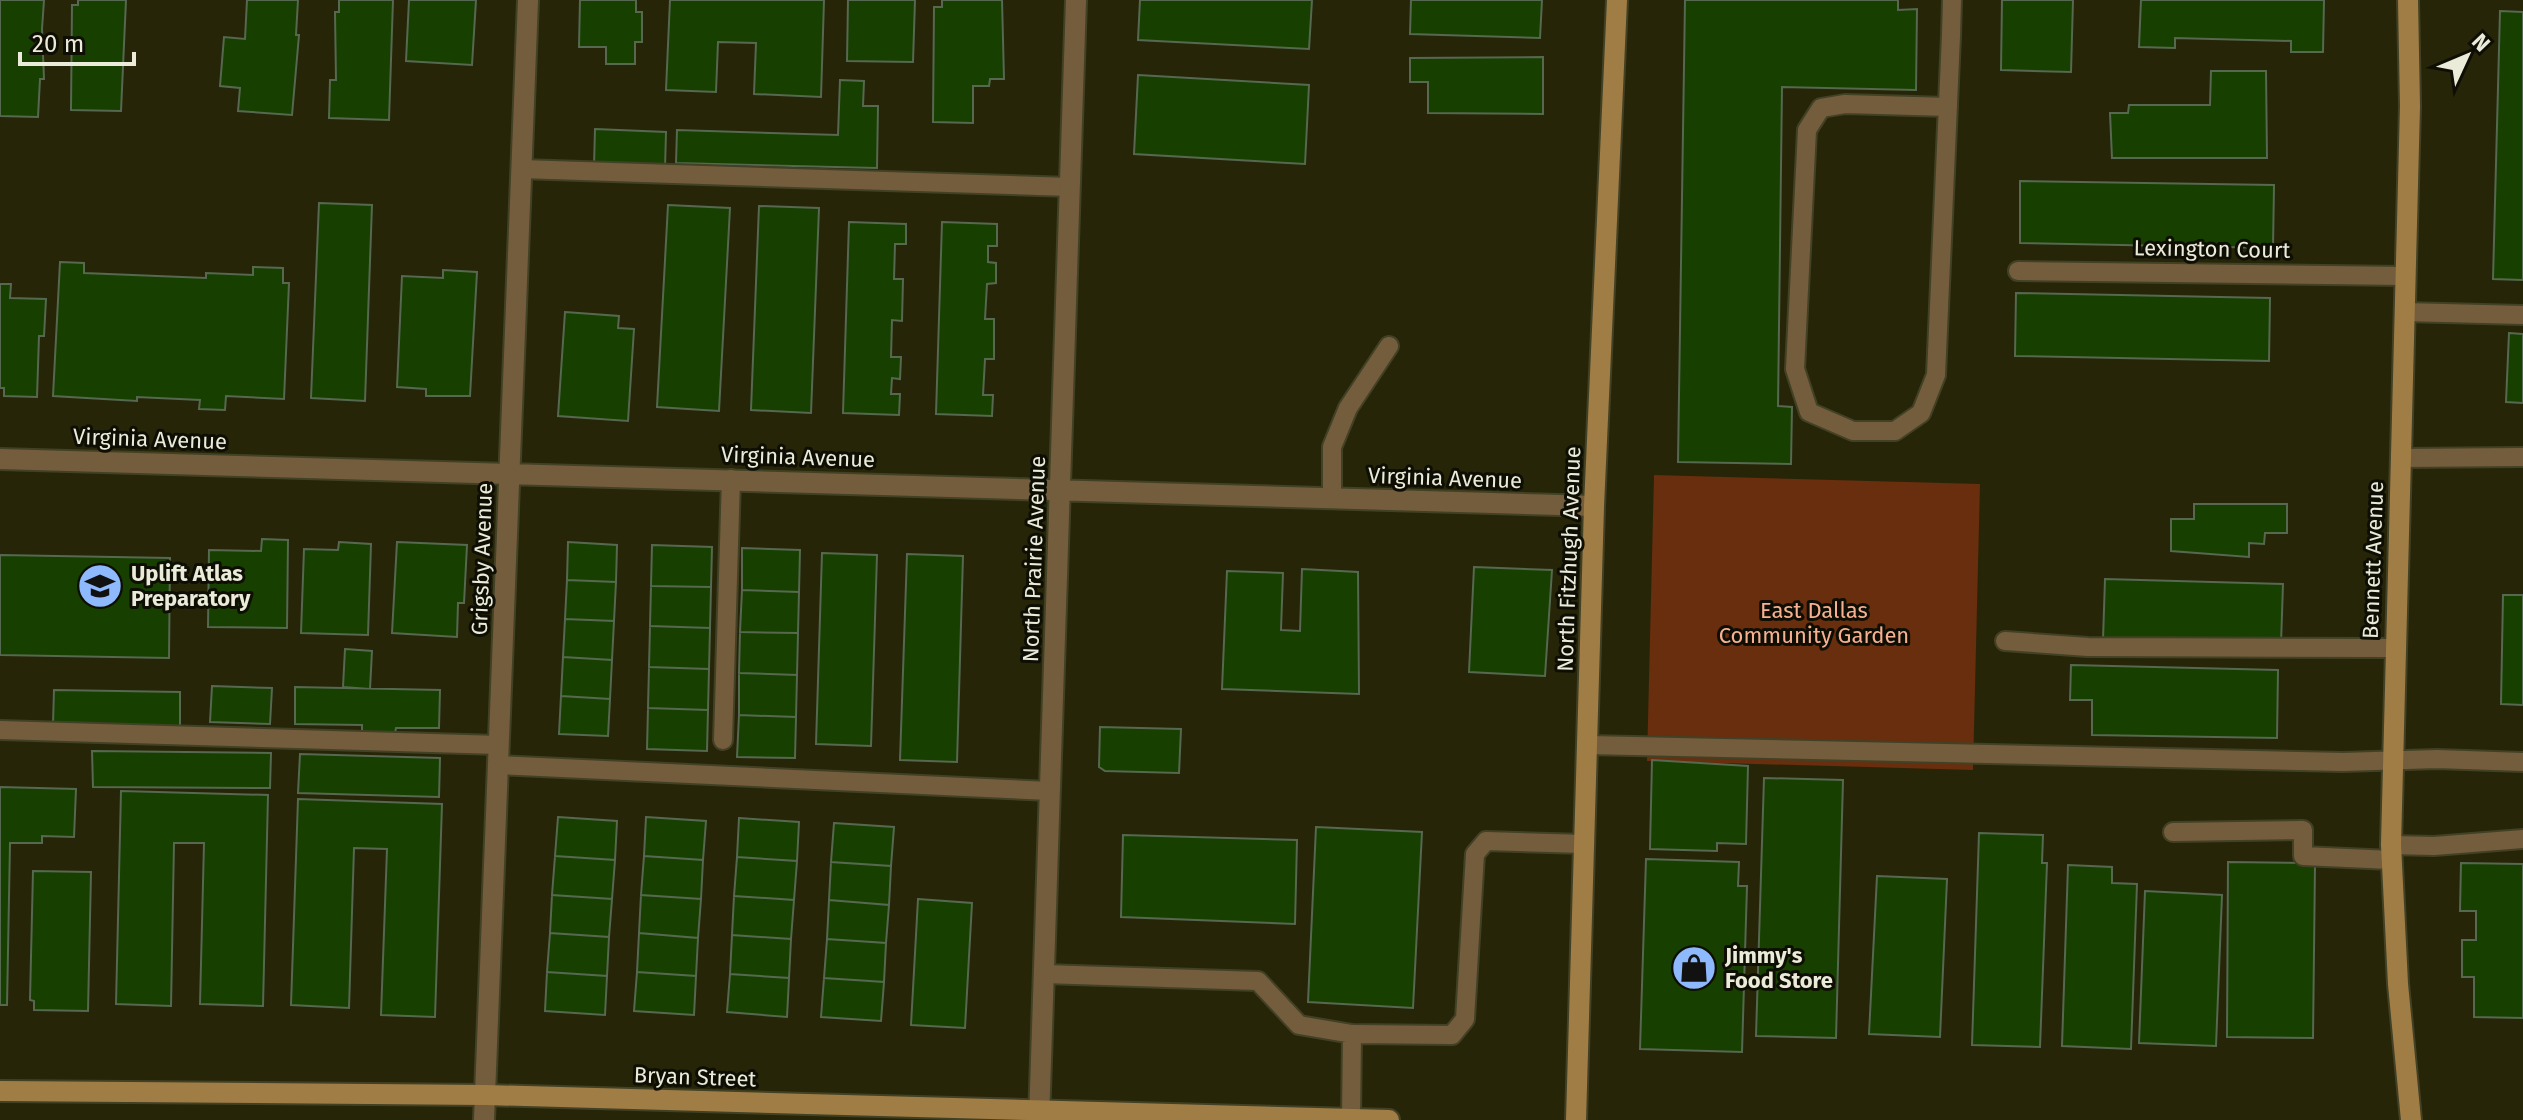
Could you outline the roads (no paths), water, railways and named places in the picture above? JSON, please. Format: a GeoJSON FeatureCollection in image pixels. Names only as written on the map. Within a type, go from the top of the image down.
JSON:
{"type":"FeatureCollection","features":[{"type":"Feature","properties":{"kind":"street","name":"Grigsby Avenue"},"geometry":{"type":"LineString","coordinates":[[484,1120],[528,0]]}},
{"type":"Feature","properties":{"kind":"street","name":"North Prairie Avenue"},"geometry":{"type":"LineString","coordinates":[[1040,1116],[1076,0]]}},
{"type":"Feature","properties":{"kind":"street","name":"North Fitzhugh Avenue"},"geometry":{"type":"LineString","coordinates":[[1576,1120],[1594,506],[1617,0]]}},
{"type":"Feature","properties":{"kind":"street","name":"Bennett Avenue"},"geometry":{"type":"LineString","coordinates":[[2408,0],[2410,106],[2391,853],[2398,984],[2411,1120]]}},
{"type":"Feature","properties":{"kind":"street","name":"Virginia Avenue"},"geometry":{"type":"LineString","coordinates":[[0,459],[1594,506]]}},
{"type":"Feature","properties":{"kind":"street","name":"Bryan Street"},"geometry":{"type":"LineString","coordinates":[[0,1091],[486,1095],[1040,1116],[1389,1120]]}},
{"type":"Feature","properties":{"kind":"lane"},"geometry":{"type":"LineString","coordinates":[[1948,107],[1845,104],[1821,108],[1807,130],[1795,369],[1809,412],[1853,431],[1895,431],[1921,413],[1936,375],[1948,107],[1952,0]]}},
{"type":"Feature","properties":{"kind":"lane"},"geometry":{"type":"LineString","coordinates":[[521,169],[1070,187]]}},
{"type":"Feature","properties":{"kind":"lane","name":"Lexington Court"},"geometry":{"type":"LineString","coordinates":[[2018,271],[2405,276]]}},
{"type":"Feature","properties":{"kind":"lane"},"geometry":{"type":"LineString","coordinates":[[2404,312],[2523,315]]}},
{"type":"Feature","properties":{"kind":"lane"},"geometry":{"type":"LineString","coordinates":[[1332,498],[1332,447],[1348,408],[1389,346]]}},
{"type":"Feature","properties":{"kind":"lane"},"geometry":{"type":"LineString","coordinates":[[2400,458],[2523,457]]}},
{"type":"Feature","properties":{"kind":"lane"},"geometry":{"type":"LineString","coordinates":[[723,740],[731,479]]}},
{"type":"Feature","properties":{"kind":"lane"},"geometry":{"type":"LineString","coordinates":[[2005,641],[2088,647],[2394,648]]}},
{"type":"Feature","properties":{"kind":"lane"},"geometry":{"type":"LineString","coordinates":[[0,730],[498,755],[1050,791]]}},
{"type":"Feature","properties":{"kind":"lane"},"geometry":{"type":"LineString","coordinates":[[1588,745],[2523,762]]}},
{"type":"Feature","properties":{"kind":"lane"},"geometry":{"type":"LineString","coordinates":[[2173,832],[2303,830],[2303,856],[2391,853],[2434,846],[2523,839]]}},
{"type":"Feature","properties":{"kind":"lane"},"geometry":{"type":"LineString","coordinates":[[1044,974],[1258,981],[1299,1025],[1352,1034],[1452,1035],[1465,1019],[1475,854],[1486,841],[1584,844]]}},
{"type":"Feature","properties":{"kind":"lane"},"geometry":{"type":"LineString","coordinates":[[1351,1119],[1352,1034]]}},
{"type":"Feature","properties":{"kind":"place","name":"Uplift Atlas Preparatory"},"geometry":{"type":"Point","coordinates":[100,586]}},
{"type":"Feature","properties":{"kind":"place","name":"Jimmy's Food Store"},"geometry":{"type":"Point","coordinates":[1694,968]}},
{"type":"Feature","properties":{"kind":"park label","name":"East Dallas Community Garden"},"geometry":{"type":"Point","coordinates":[1814,622]}}]}
